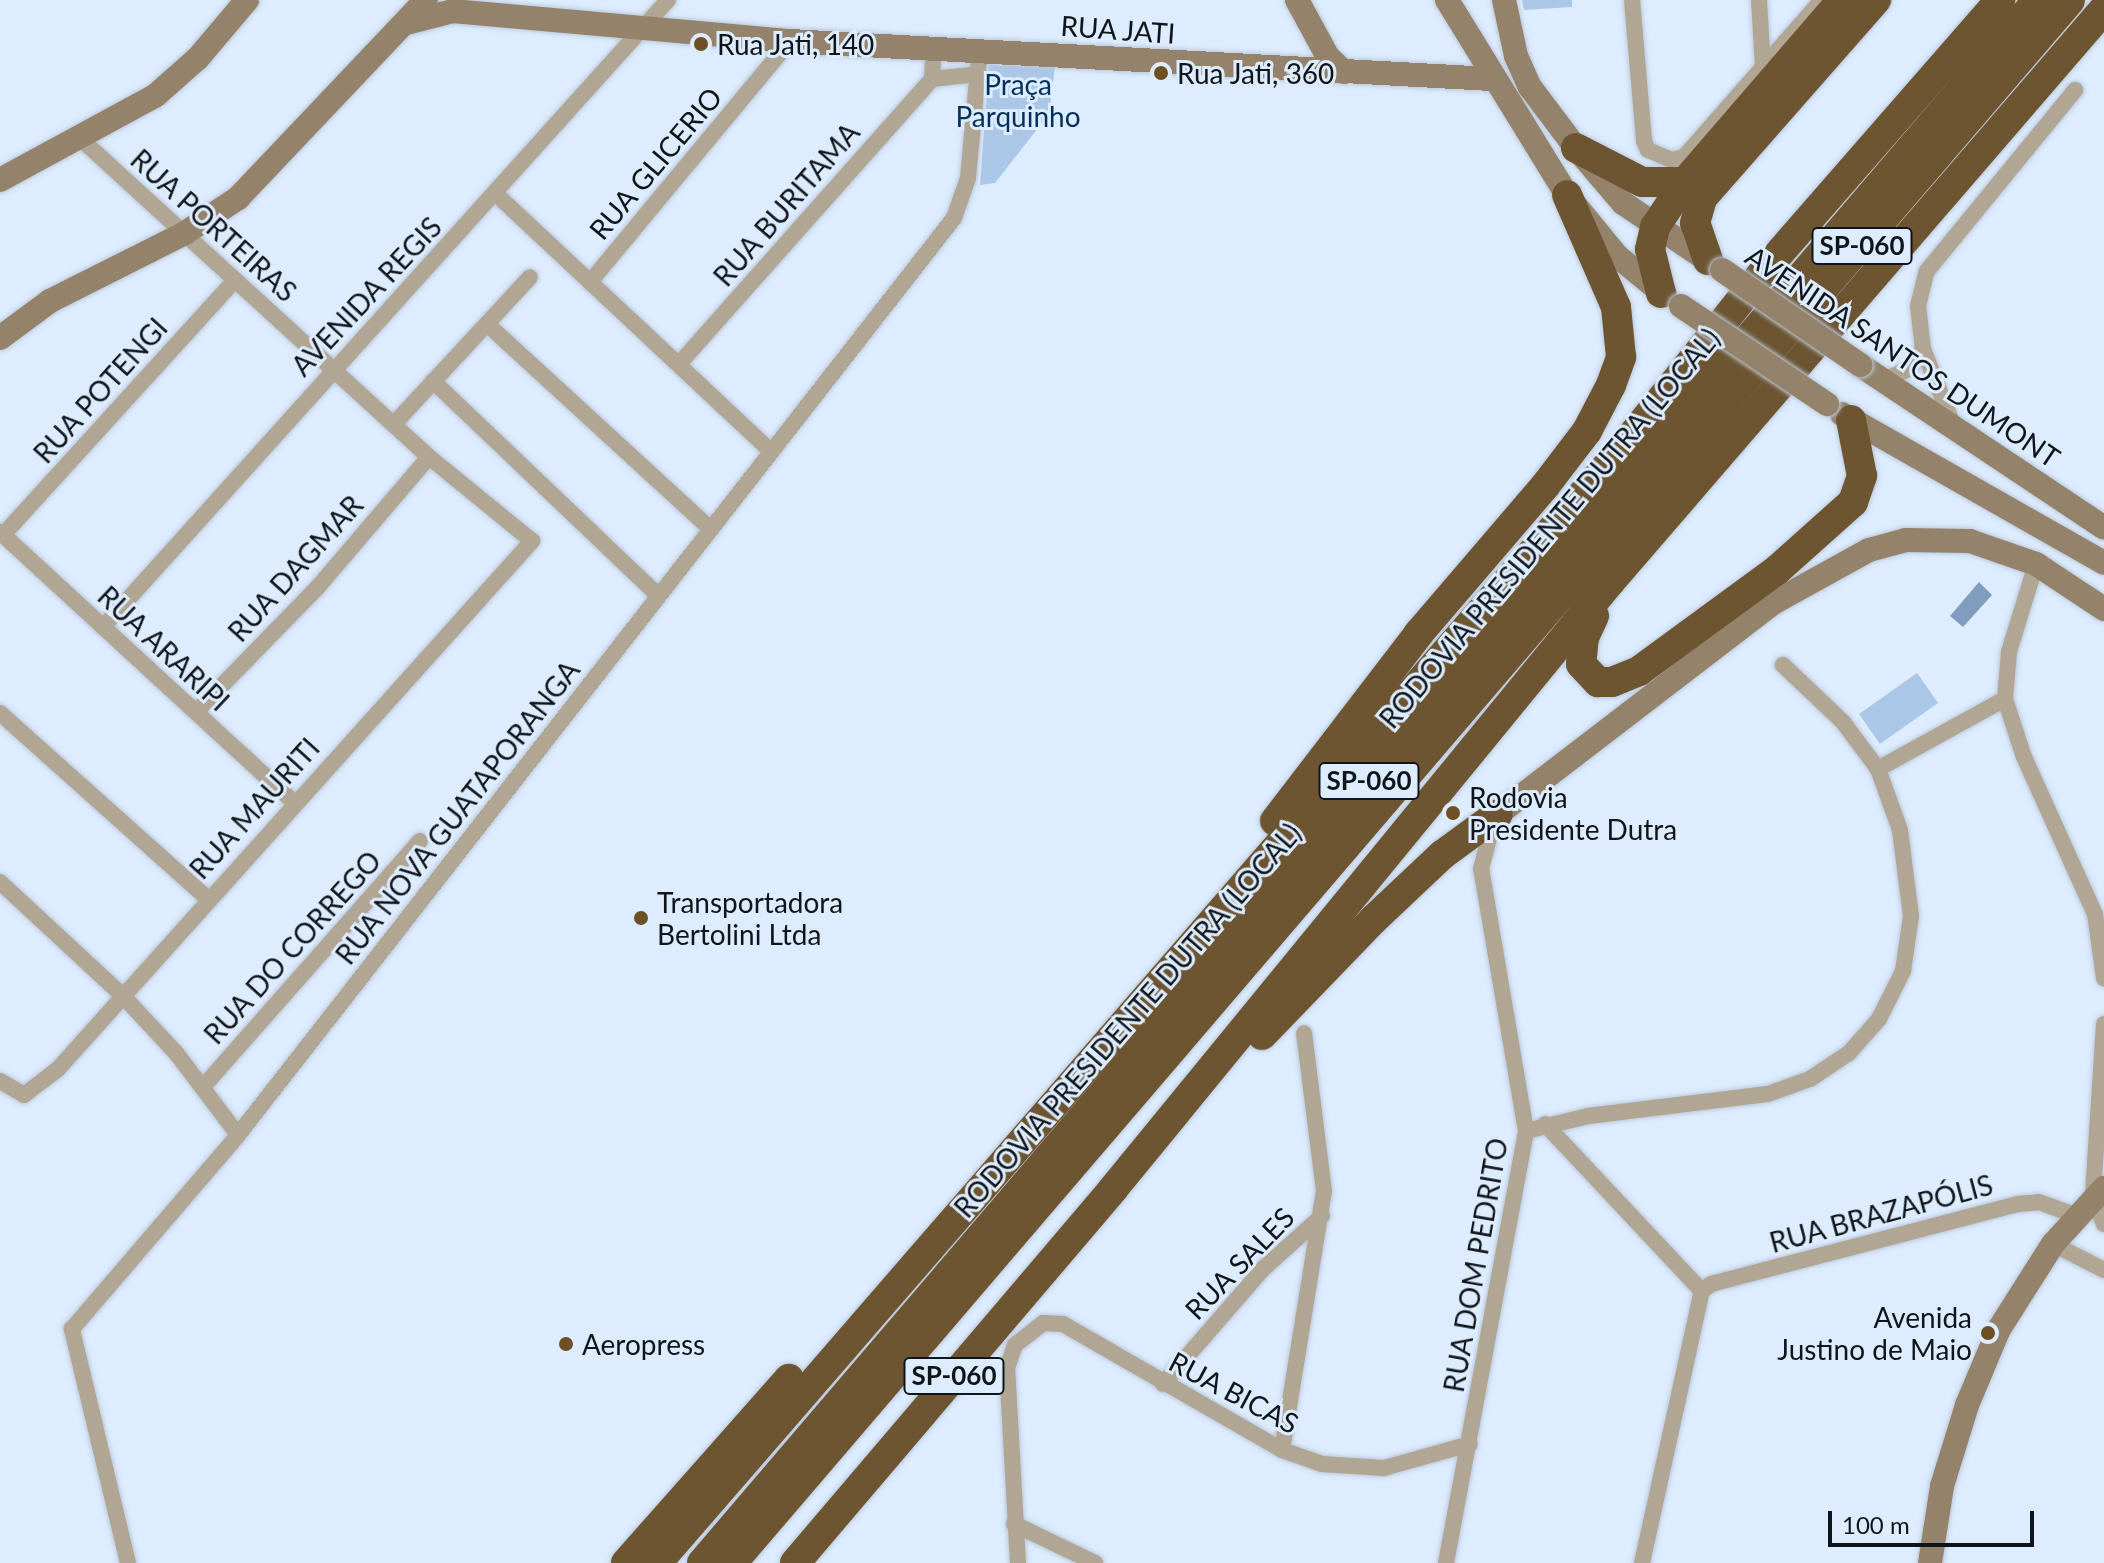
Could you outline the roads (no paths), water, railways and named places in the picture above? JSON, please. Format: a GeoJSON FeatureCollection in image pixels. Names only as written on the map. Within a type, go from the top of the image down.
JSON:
{"type":"FeatureCollection","features":[{"type":"Feature","properties":{"kind":"highway"},"geometry":{"type":"LineString","coordinates":[[1671,299],[1650,249],[1655,227],[1685,169],[1842,0]]}},
{"type":"Feature","properties":{"kind":"highway"},"geometry":{"type":"LineString","coordinates":[[1715,265],[1695,223],[1702,198],[1876,0]]}},
{"type":"Feature","properties":{"kind":"highway","name":"RODOVIA PRESIDENTE DUTRA (LOCAL)"},"geometry":{"type":"LineString","coordinates":[[657,1563],[1615,457],[1769,265],[1999,0]]}},
{"type":"Feature","properties":{"kind":"highway","name":"SP-060"},"geometry":{"type":"LineString","coordinates":[[702,1563],[2038,0]]}},
{"type":"Feature","properties":{"kind":"highway","name":"SP-060"},"geometry":{"type":"LineString","coordinates":[[732,1563],[2070,0]]}},
{"type":"Feature","properties":{"kind":"highway","name":"SP-060"},"geometry":{"type":"LineString","coordinates":[[795,1563],[1113,1189],[1610,582],[2104,9]]}},
{"type":"Feature","properties":{"kind":"highway"},"geometry":{"type":"LineString","coordinates":[[1576,148],[1642,182],[1685,169]]}},
{"type":"Feature","properties":{"kind":"highway"},"geometry":{"type":"LineString","coordinates":[[1203,932],[1204,917],[1383,680],[1587,431],[1611,385],[1621,357],[1616,307],[1567,195]]}},
{"type":"Feature","properties":{"kind":"highway"},"geometry":{"type":"LineString","coordinates":[[1610,582],[1579,653],[1581,664],[1598,682],[1639,671],[1829,529],[1853,502],[1862,476],[1839,412]]}},
{"type":"Feature","properties":{"kind":"highway"},"geometry":{"type":"LineString","coordinates":[[1113,1189],[1373,920],[1442,855],[1498,814]]}},
{"type":"Feature","properties":{"kind":"highway"},"geometry":{"type":"LineString","coordinates":[[626,1563],[836,1325],[938,1238]]}},
{"type":"Feature","properties":{"kind":"main road"},"geometry":{"type":"LineString","coordinates":[[0,180],[155,96],[198,58],[247,0]]}},
{"type":"Feature","properties":{"kind":"main road"},"geometry":{"type":"LineString","coordinates":[[0,338],[50,301],[185,233],[238,198],[271,168],[426,0]]}},
{"type":"Feature","properties":{"kind":"main road"},"geometry":{"type":"LineString","coordinates":[[1282,69],[1305,62],[1309,51],[1306,23],[1297,0]]}},
{"type":"Feature","properties":{"kind":"main road"},"geometry":{"type":"LineString","coordinates":[[1447,0],[1492,79],[1567,195],[1617,256],[1671,299],[1839,412],[2104,563]]}},
{"type":"Feature","properties":{"kind":"main road","name":"AVENIDA SANTOS DUMONT"},"geometry":{"type":"LineString","coordinates":[[1504,0],[1505,21],[1530,87],[1623,203],[2104,528]]}},
{"type":"Feature","properties":{"kind":"main road","name":"RUA JATI"},"geometry":{"type":"LineString","coordinates":[[406,23],[448,6],[790,41],[934,46],[1282,69],[1492,79]]}},
{"type":"Feature","properties":{"kind":"main road"},"geometry":{"type":"LineString","coordinates":[[1306,23],[1344,72]]}},
{"type":"Feature","properties":{"kind":"main road"},"geometry":{"type":"LineString","coordinates":[[2016,110],[2104,30]]}},
{"type":"Feature","properties":{"kind":"main road"},"geometry":{"type":"LineString","coordinates":[[1498,814],[1773,603],[1829,568],[1869,550],[1931,539],[1970,541],[2036,564],[2104,609]]}},
{"type":"Feature","properties":{"kind":"main road"},"geometry":{"type":"LineString","coordinates":[[1930,1563],[1942,1486],[1967,1405],[1999,1329],[2053,1244],[2074,1215],[2098,1192]]}},
{"type":"Feature","properties":{"kind":"street","name":"AVENIDA REGIS"},"geometry":{"type":"LineString","coordinates":[[103,627],[668,0]]}},
{"type":"Feature","properties":{"kind":"street"},"geometry":{"type":"LineString","coordinates":[[1632,0],[1644,141],[1658,157],[1685,169],[1763,67],[1822,0]]}},
{"type":"Feature","properties":{"kind":"street"},"geometry":{"type":"LineString","coordinates":[[1759,0],[1763,67]]}},
{"type":"Feature","properties":{"kind":"street","name":"RUA GLICERIO"},"geometry":{"type":"LineString","coordinates":[[590,282],[790,41]]}},
{"type":"Feature","properties":{"kind":"street"},"geometry":{"type":"LineString","coordinates":[[934,46],[938,79]]}},
{"type":"Feature","properties":{"kind":"street","name":"RUA NOVA GUATAPORANGA"},"geometry":{"type":"LineString","coordinates":[[128,1563],[72,1329],[238,1135],[657,594],[954,218],[968,178],[980,49]]}},
{"type":"Feature","properties":{"kind":"street"},"geometry":{"type":"LineString","coordinates":[[938,79],[979,74]]}},
{"type":"Feature","properties":{"kind":"street"},"geometry":{"type":"LineString","coordinates":[[938,79],[964,89],[975,110]]}},
{"type":"Feature","properties":{"kind":"street","name":"RUA BURITAMA"},"geometry":{"type":"LineString","coordinates":[[679,364],[938,79]]}},
{"type":"Feature","properties":{"kind":"street"},"geometry":{"type":"LineString","coordinates":[[1954,427],[1923,349],[1918,306],[1927,271],[2075,90]]}},
{"type":"Feature","properties":{"kind":"street","name":"RUA PORTEIRAS"},"geometry":{"type":"LineString","coordinates":[[78,137],[429,457],[532,541]]}},
{"type":"Feature","properties":{"kind":"street"},"geometry":{"type":"LineString","coordinates":[[496,194],[770,450]]}},
{"type":"Feature","properties":{"kind":"street"},"geometry":{"type":"LineString","coordinates":[[394,424],[530,277]]}},
{"type":"Feature","properties":{"kind":"street","name":"RUA POTENGI"},"geometry":{"type":"LineString","coordinates":[[2,533],[235,280]]}},
{"type":"Feature","properties":{"kind":"street"},"geometry":{"type":"LineString","coordinates":[[487,324],[710,528]]}},
{"type":"Feature","properties":{"kind":"street"},"geometry":{"type":"LineString","coordinates":[[1884,380],[1909,369],[1923,349]]}},
{"type":"Feature","properties":{"kind":"street"},"geometry":{"type":"LineString","coordinates":[[433,381],[657,594]]}},
{"type":"Feature","properties":{"kind":"street","name":"RUA DAGMAR"},"geometry":{"type":"LineString","coordinates":[[196,712],[317,588],[429,457]]}},
{"type":"Feature","properties":{"kind":"street","name":"RUA ARARIPI"},"geometry":{"type":"LineString","coordinates":[[2,533],[293,801]]}},
{"type":"Feature","properties":{"kind":"street","name":"RUA MAURITI"},"geometry":{"type":"LineString","coordinates":[[5,1086],[33,1092],[293,801],[532,541]]}},
{"type":"Feature","properties":{"kind":"street"},"geometry":{"type":"LineString","coordinates":[[2036,564],[2009,652],[2005,699],[2024,757],[2095,914],[2104,978]]}},
{"type":"Feature","properties":{"kind":"street"},"geometry":{"type":"LineString","coordinates":[[1526,1131],[1545,1124],[1768,1094],[1810,1079],[1849,1053],[1879,1019],[1903,971],[1911,916],[1900,830],[1878,769],[1843,722],[1783,665]]}},
{"type":"Feature","properties":{"kind":"street"},"geometry":{"type":"LineString","coordinates":[[1878,769],[2005,699]]}},
{"type":"Feature","properties":{"kind":"street"},"geometry":{"type":"LineString","coordinates":[[0,713],[207,898]]}},
{"type":"Feature","properties":{"kind":"street","name":"RUA DOM PEDRITO"},"geometry":{"type":"LineString","coordinates":[[1446,1563],[1526,1131],[1481,869],[1486,834],[1498,814]]}},
{"type":"Feature","properties":{"kind":"street","name":"RUA DO CORREGO"},"geometry":{"type":"LineString","coordinates":[[203,1087],[420,841]]}},
{"type":"Feature","properties":{"kind":"street"},"geometry":{"type":"LineString","coordinates":[[0,882],[122,995],[203,1087],[238,1135]]}},
{"type":"Feature","properties":{"kind":"street"},"geometry":{"type":"LineString","coordinates":[[2104,1024],[2098,1192],[2104,1224]]}},
{"type":"Feature","properties":{"kind":"street"},"geometry":{"type":"LineString","coordinates":[[1282,1450],[1322,1216],[1324,1169],[1304,1033]]}},
{"type":"Feature","properties":{"kind":"street"},"geometry":{"type":"LineString","coordinates":[[1545,1124],[1702,1291],[1642,1563]]}},
{"type":"Feature","properties":{"kind":"street","name":"RUA BRAZAPÓLIS"},"geometry":{"type":"LineString","coordinates":[[1702,1291],[1711,1284],[2018,1204],[2039,1202],[2074,1215]]}},
{"type":"Feature","properties":{"kind":"street","name":"RUA SALES"},"geometry":{"type":"LineString","coordinates":[[1163,1384],[1264,1268],[1322,1216]]}},
{"type":"Feature","properties":{"kind":"street"},"geometry":{"type":"LineString","coordinates":[[2053,1244],[2104,1270]]}},
{"type":"Feature","properties":{"kind":"street","name":"RUA BICAS"},"geometry":{"type":"LineString","coordinates":[[1014,1524],[1007,1368],[1015,1345],[1032,1329],[1052,1321],[1282,1450],[1361,1470],[1470,1444]]}},
{"type":"Feature","properties":{"kind":"street"},"geometry":{"type":"LineString","coordinates":[[1014,1524],[1018,1563]]}},
{"type":"Feature","properties":{"kind":"street"},"geometry":{"type":"LineString","coordinates":[[1014,1524],[1095,1563]]}},
{"type":"Feature","properties":{"kind":"place","name":"Rua Jati, 140"},"geometry":{"type":"Point","coordinates":[701,44]}},
{"type":"Feature","properties":{"kind":"place","name":"Rua Jati, 360"},"geometry":{"type":"Point","coordinates":[1161,73]}},
{"type":"Feature","properties":{"kind":"place","name":"Rodovia Presidente Dutra"},"geometry":{"type":"Point","coordinates":[1453,813]}},
{"type":"Feature","properties":{"kind":"place","name":"Transportadora Bertolini Ltda"},"geometry":{"type":"Point","coordinates":[641,918]}},
{"type":"Feature","properties":{"kind":"place","name":"Avenida Justino de Maio"},"geometry":{"type":"Point","coordinates":[1988,1333]}},
{"type":"Feature","properties":{"kind":"place","name":"Aeropress"},"geometry":{"type":"Point","coordinates":[566,1344]}},
{"type":"Feature","properties":{"kind":"park label","name":"Praça Parquinho"},"geometry":{"type":"Point","coordinates":[1018,100]}}]}
